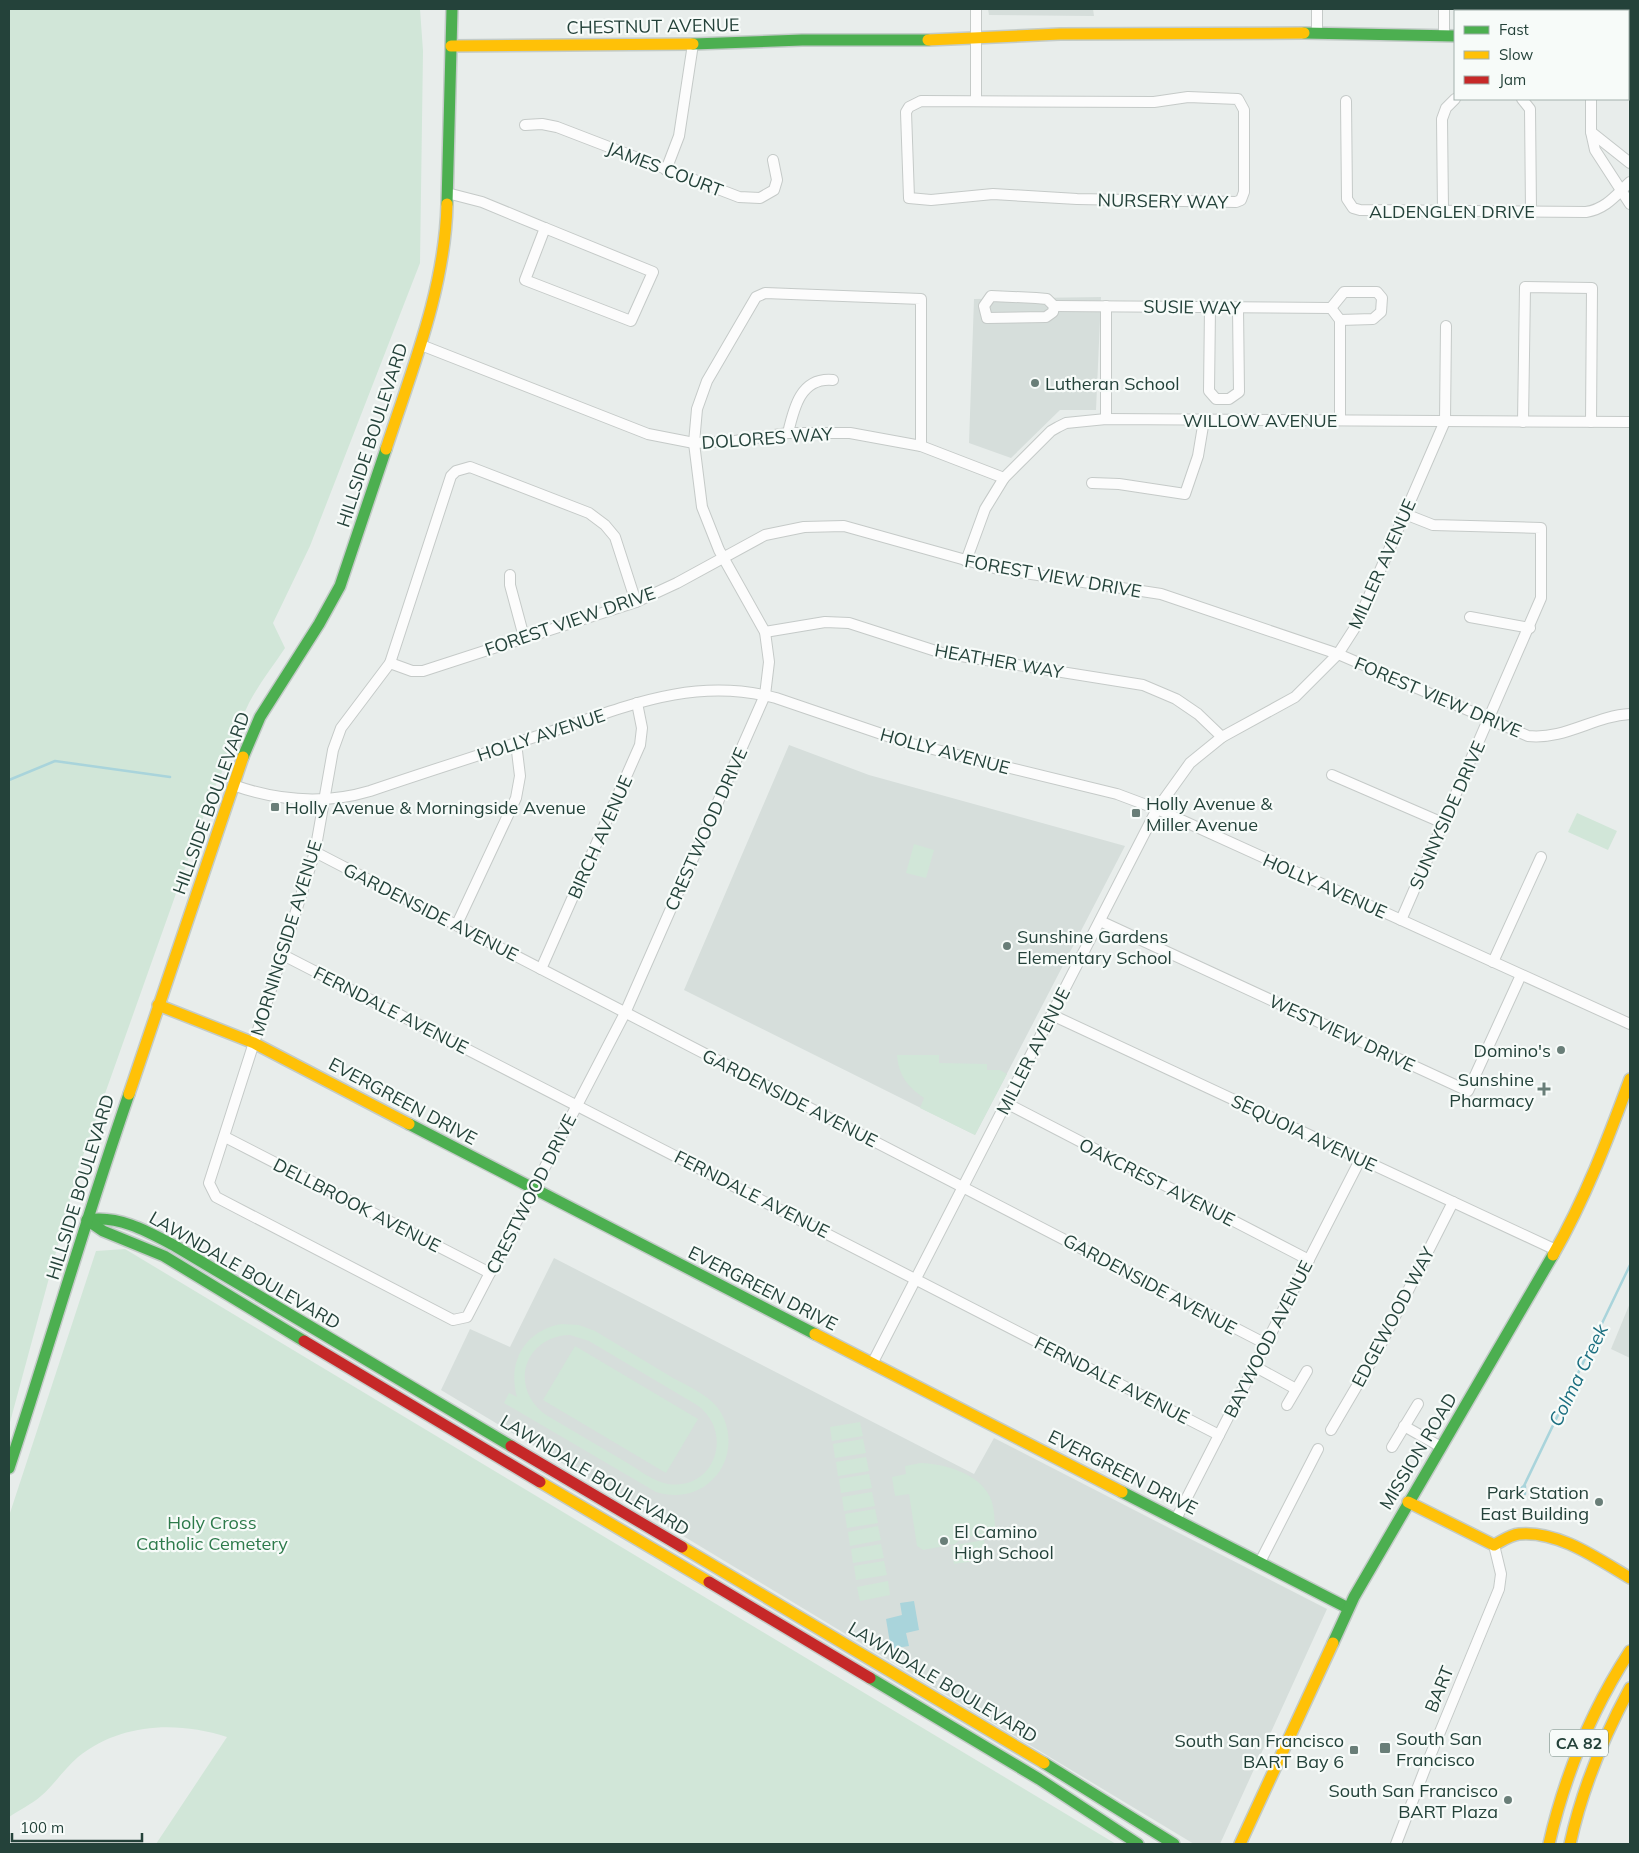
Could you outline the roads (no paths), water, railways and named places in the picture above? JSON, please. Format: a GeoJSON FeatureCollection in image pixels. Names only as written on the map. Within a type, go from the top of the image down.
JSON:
{"type":"FeatureCollection","features":[{"type":"Feature","properties":{"kind":"street","name":"HILLSIDE BOULEVARD"},"geometry":{"type":"LineString","coordinates":[[9,1468],[61,1308],[87,1220],[250,737],[261,715],[318,626],[340,586],[421,345],[433,305],[442,264],[447,192],[452,9]]}},
{"type":"Feature","properties":{"kind":"street"},"geometry":{"type":"LineString","coordinates":[[976,9],[976,99]]}},
{"type":"Feature","properties":{"kind":"street"},"geometry":{"type":"LineString","coordinates":[[1317,9],[1317,33]]}},
{"type":"Feature","properties":{"kind":"street"},"geometry":{"type":"LineString","coordinates":[[1444,9],[1450,36]]}},
{"type":"Feature","properties":{"kind":"street","name":"CHESTNUT AVENUE"},"geometry":{"type":"LineString","coordinates":[[451,46],[693,44],[769,40],[933,40],[1060,34],[1317,33],[1450,36]]}},
{"type":"Feature","properties":{"kind":"street"},"geometry":{"type":"LineString","coordinates":[[666,170],[679,136],[693,44]]}},
{"type":"Feature","properties":{"kind":"street","name":"NURSERY WAY"},"geometry":{"type":"LineString","coordinates":[[1188,97],[1238,99],[1244,110],[1243,196],[1241,200],[1230,202],[1077,199],[992,194],[930,200],[909,198],[906,112],[909,107],[921,100],[976,99],[1154,102],[1188,97]]}},
{"type":"Feature","properties":{"kind":"street"},"geometry":{"type":"LineString","coordinates":[[1443,210],[1442,120],[1446,108],[1454,100]]}},
{"type":"Feature","properties":{"kind":"street"},"geometry":{"type":"LineString","coordinates":[[1523,100],[1530,109],[1531,211]]}},
{"type":"Feature","properties":{"kind":"street"},"geometry":{"type":"LineString","coordinates":[[1591,100],[1591,132],[1595,150],[1626,189],[1630,204]]}},
{"type":"Feature","properties":{"kind":"street","name":"ALDENGLEN DRIVE"},"geometry":{"type":"LineString","coordinates":[[1346,102],[1346,193],[1349,204],[1360,210],[1594,211],[1610,203],[1626,189],[1630,182]]}},
{"type":"Feature","properties":{"kind":"street","name":"JAMES COURT"},"geometry":{"type":"LineString","coordinates":[[525,125],[542,124],[558,126],[731,195],[760,198],[770,193],[776,185],[773,160]]}},
{"type":"Feature","properties":{"kind":"street"},"geometry":{"type":"LineString","coordinates":[[1591,132],[1630,163]]}},
{"type":"Feature","properties":{"kind":"street"},"geometry":{"type":"LineString","coordinates":[[447,192],[474,199],[546,228],[653,272],[631,320],[526,280],[546,228]]}},
{"type":"Feature","properties":{"kind":"street"},"geometry":{"type":"LineString","coordinates":[[1524,422],[1525,287],[1592,288],[1591,422]]}},
{"type":"Feature","properties":{"kind":"street"},"geometry":{"type":"LineString","coordinates":[[1340,320],[1373,319],[1381,312],[1382,298],[1376,292],[1344,292],[1331,308],[1340,320],[1340,420]]}},
{"type":"Feature","properties":{"kind":"street","name":"CRESTWOOD DRIVE"},"geometry":{"type":"LineString","coordinates":[[225,1137],[209,1183],[216,1197],[454,1320],[467,1317],[625,1013],[765,695],[769,662],[765,632],[722,559],[702,506],[694,443],[697,409],[707,381],[756,297],[765,293],[921,298],[921,446]]}},
{"type":"Feature","properties":{"kind":"street","name":"SUSIE WAY"},"geometry":{"type":"LineString","coordinates":[[1054,306],[1053,312],[1046,318],[1000,319],[988,318],[984,306],[990,296],[1041,298],[1047,299],[1054,306],[1331,308]]}},
{"type":"Feature","properties":{"kind":"street"},"geometry":{"type":"LineString","coordinates":[[1106,306],[1106,419]]}},
{"type":"Feature","properties":{"kind":"street"},"geometry":{"type":"LineString","coordinates":[[1210,308],[1209,391],[1216,399],[1229,400],[1239,392],[1238,308]]}},
{"type":"Feature","properties":{"kind":"street"},"geometry":{"type":"LineString","coordinates":[[1445,421],[1446,326]]}},
{"type":"Feature","properties":{"kind":"street","name":"DOLORES WAY"},"geometry":{"type":"LineString","coordinates":[[421,345],[648,434],[694,443],[735,441],[788,433],[850,433],[921,446],[1004,478]]}},
{"type":"Feature","properties":{"kind":"street"},"geometry":{"type":"LineString","coordinates":[[788,433],[794,409],[809,385],[820,379],[833,380]]}},
{"type":"Feature","properties":{"kind":"street","name":"WILLOW AVENUE"},"geometry":{"type":"LineString","coordinates":[[966,561],[985,509],[1004,478],[1051,431],[1066,423],[1106,419],[1630,422]]}},
{"type":"Feature","properties":{"kind":"street"},"geometry":{"type":"LineString","coordinates":[[1092,483],[1119,484],[1185,494],[1198,456],[1204,420]]}},
{"type":"Feature","properties":{"kind":"street","name":"MILLER AVENUE"},"geometry":{"type":"LineString","coordinates":[[872,1364],[1157,809],[1190,763],[1222,736],[1295,697],[1338,654],[1356,626],[1445,421]]}},
{"type":"Feature","properties":{"kind":"street","name":"MORNINGSIDE AVENUE"},"geometry":{"type":"LineString","coordinates":[[225,1137],[315,852],[332,750],[341,728],[390,663],[451,476],[464,468],[470,467],[589,513],[605,525],[615,537],[636,602]]}},
{"type":"Feature","properties":{"kind":"street","name":"SUNNYSIDE DRIVE"},"geometry":{"type":"LineString","coordinates":[[1401,920],[1542,598],[1541,528],[1433,525],[1405,514]]}},
{"type":"Feature","properties":{"kind":"street","name":"FOREST VIEW DRIVE"},"geometry":{"type":"LineString","coordinates":[[390,663],[412,671],[423,671],[636,602],[765,535],[804,527],[844,526],[998,569],[1161,594],[1338,654],[1528,736],[1543,738],[1559,735],[1618,715],[1630,714]]}},
{"type":"Feature","properties":{"kind":"street"},"geometry":{"type":"LineString","coordinates":[[510,575],[510,585],[524,637]]}},
{"type":"Feature","properties":{"kind":"street"},"geometry":{"type":"LineString","coordinates":[[1470,617],[1530,628]]}},
{"type":"Feature","properties":{"kind":"street","name":"HEATHER WAY"},"geometry":{"type":"LineString","coordinates":[[765,632],[825,622],[849,623],[942,653],[1143,685],[1176,699],[1198,714],[1222,736]]}},
{"type":"Feature","properties":{"kind":"street","name":"HOLLY AVENUE"},"geometry":{"type":"LineString","coordinates":[[233,785],[277,797],[324,800],[360,794],[637,703],[673,693],[735,690],[765,695],[908,743],[1117,794],[1157,809],[1630,1024]]}},
{"type":"Feature","properties":{"kind":"street","name":"BIRCH AVENUE"},"geometry":{"type":"LineString","coordinates":[[542,969],[640,745],[642,728],[637,703]]}},
{"type":"Feature","properties":{"kind":"street"},"geometry":{"type":"LineString","coordinates":[[457,924],[516,798],[520,776],[516,743]]}},
{"type":"Feature","properties":{"kind":"street"},"geometry":{"type":"LineString","coordinates":[[1332,775],[1442,823]]}},
{"type":"Feature","properties":{"kind":"street","name":"GARDENSIDE AVENUE"},"geometry":{"type":"LineString","coordinates":[[315,852],[1266,1344]]}},
{"type":"Feature","properties":{"kind":"street"},"geometry":{"type":"LineString","coordinates":[[1492,962],[1541,857]]}},
{"type":"Feature","properties":{"kind":"street","name":"WESTVIEW DRIVE"},"geometry":{"type":"LineString","coordinates":[[1100,921],[1468,1091],[1521,975]]}},
{"type":"Feature","properties":{"kind":"street","name":"FERNDALE AVENUE"},"geometry":{"type":"LineString","coordinates":[[284,955],[1219,1435]]}},
{"type":"Feature","properties":{"kind":"street","name":"EVERGREEN DRIVE"},"geometry":{"type":"LineString","coordinates":[[158,1005],[254,1043],[872,1364],[1348,1608]]}},
{"type":"Feature","properties":{"kind":"street","name":"SEQUOIA AVENUE"},"geometry":{"type":"LineString","coordinates":[[1052,1015],[1556,1250]]}},
{"type":"Feature","properties":{"kind":"street","name":"MISSION ROAD"},"geometry":{"type":"LineString","coordinates":[[1240,1844],[1348,1608],[1556,1250],[1592,1180],[1630,1079]]}},
{"type":"Feature","properties":{"kind":"street","name":"OAKCREST AVENUE"},"geometry":{"type":"LineString","coordinates":[[1006,1104],[1309,1260]]}},
{"type":"Feature","properties":{"kind":"street","name":"DELLBROOK AVENUE"},"geometry":{"type":"LineString","coordinates":[[225,1137],[490,1274]]}},
{"type":"Feature","properties":{"kind":"street","name":"BAYWOOD AVENUE"},"geometry":{"type":"LineString","coordinates":[[1176,1519],[1360,1160]]}},
{"type":"Feature","properties":{"kind":"street","name":"EDGEWOOD WAY"},"geometry":{"type":"LineString","coordinates":[[1331,1430],[1378,1350],[1453,1202]]}},
{"type":"Feature","properties":{"kind":"street","name":"LAWNDALE BOULEVARD"},"geometry":{"type":"LineString","coordinates":[[87,1220],[103,1218],[111,1220],[147,1232],[179,1248],[1032,1755],[1174,1844]]}},
{"type":"Feature","properties":{"kind":"street","name":"LAWNDALE BOULEVARD"},"geometry":{"type":"LineString","coordinates":[[87,1220],[98,1229],[145,1246],[164,1256],[306,1343],[1039,1778],[1138,1844]]}},
{"type":"Feature","properties":{"kind":"street"},"geometry":{"type":"LineString","coordinates":[[1254,1366],[1296,1389]]}},
{"type":"Feature","properties":{"kind":"street"},"geometry":{"type":"LineString","coordinates":[[1287,1405],[1307,1371]]}},
{"type":"Feature","properties":{"kind":"street"},"geometry":{"type":"LineString","coordinates":[[1392,1447],[1418,1404]]}},
{"type":"Feature","properties":{"kind":"street"},"geometry":{"type":"LineString","coordinates":[[1404,1426],[1441,1447]]}},
{"type":"Feature","properties":{"kind":"street"},"geometry":{"type":"LineString","coordinates":[[1260,1562],[1318,1449]]}},
{"type":"Feature","properties":{"kind":"street"},"geometry":{"type":"LineString","coordinates":[[1408,1502],[1494,1545],[1517,1534],[1535,1534],[1585,1553],[1630,1578]]}},
{"type":"Feature","properties":{"kind":"street","name":"BART"},"geometry":{"type":"LineString","coordinates":[[1396,1844],[1499,1589],[1501,1574],[1494,1545]]}},
{"type":"Feature","properties":{"kind":"street","name":"CA 82"},"geometry":{"type":"LineString","coordinates":[[1549,1844],[1564,1784],[1587,1724],[1630,1651]]}},
{"type":"Feature","properties":{"kind":"street","name":"CA 82"},"geometry":{"type":"LineString","coordinates":[[1570,1844],[1580,1800],[1593,1763],[1606,1733],[1630,1688]]}},
{"type":"Feature","properties":{"kind":"water"},"geometry":{"type":"Polygon","coordinates":[[[914,1601],[919,1630],[906,1633],[909,1646],[891,1649],[886,1619],[902,1615],[900,1603],[914,1601]]]}},
{"type":"Feature","properties":{"kind":"waterway"},"geometry":{"type":"LineString","coordinates":[[9,780],[55,761],[170,777]]}},
{"type":"Feature","properties":{"kind":"waterway","name":"Colma Creek"},"geometry":{"type":"LineString","coordinates":[[1521,1492],[1630,1265]]}},
{"type":"Feature","properties":{"kind":"waterway","name":"Colma Creek"},"geometry":{"type":"LineString","coordinates":[[1517,1491],[1524,1486]]}},
{"type":"Feature","properties":{"kind":"waterway","name":"Colma Creek"},"geometry":{"type":"LineString","coordinates":[[1525,1486],[1525,1494]]}},
{"type":"Feature","properties":{"kind":"place","name":"Lutheran School"},"geometry":{"type":"Point","coordinates":[1035,383]}},
{"type":"Feature","properties":{"kind":"place","name":"Holly Avenue & Morningside Avenue"},"geometry":{"type":"Point","coordinates":[275,807]}},
{"type":"Feature","properties":{"kind":"place","name":"Holly Avenue & Miller Avenue"},"geometry":{"type":"Point","coordinates":[1136,813]}},
{"type":"Feature","properties":{"kind":"place","name":"Sunshine Gardens Elementary School"},"geometry":{"type":"Point","coordinates":[1007,946]}},
{"type":"Feature","properties":{"kind":"place","name":"Domino's"},"geometry":{"type":"Point","coordinates":[1561,1050]}},
{"type":"Feature","properties":{"kind":"place","name":"Sunshine Pharmacy"},"geometry":{"type":"Point","coordinates":[1544,1089]}},
{"type":"Feature","properties":{"kind":"place","name":"Park Station East Building"},"geometry":{"type":"Point","coordinates":[1599,1502]}},
{"type":"Feature","properties":{"kind":"place","name":"El Camino High School"},"geometry":{"type":"Point","coordinates":[944,1541]}},
{"type":"Feature","properties":{"kind":"place","name":"South San Francisco"},"geometry":{"type":"Point","coordinates":[1385,1748]}},
{"type":"Feature","properties":{"kind":"place","name":"South San Francisco BART Bay 6"},"geometry":{"type":"Point","coordinates":[1354,1750]}},
{"type":"Feature","properties":{"kind":"place","name":"South San Francisco BART Plaza"},"geometry":{"type":"Point","coordinates":[1508,1800]}},
{"type":"Feature","properties":{"kind":"park label","name":"Holy Cross Catholic Cemetery"},"geometry":{"type":"Point","coordinates":[212,1532]}}]}
